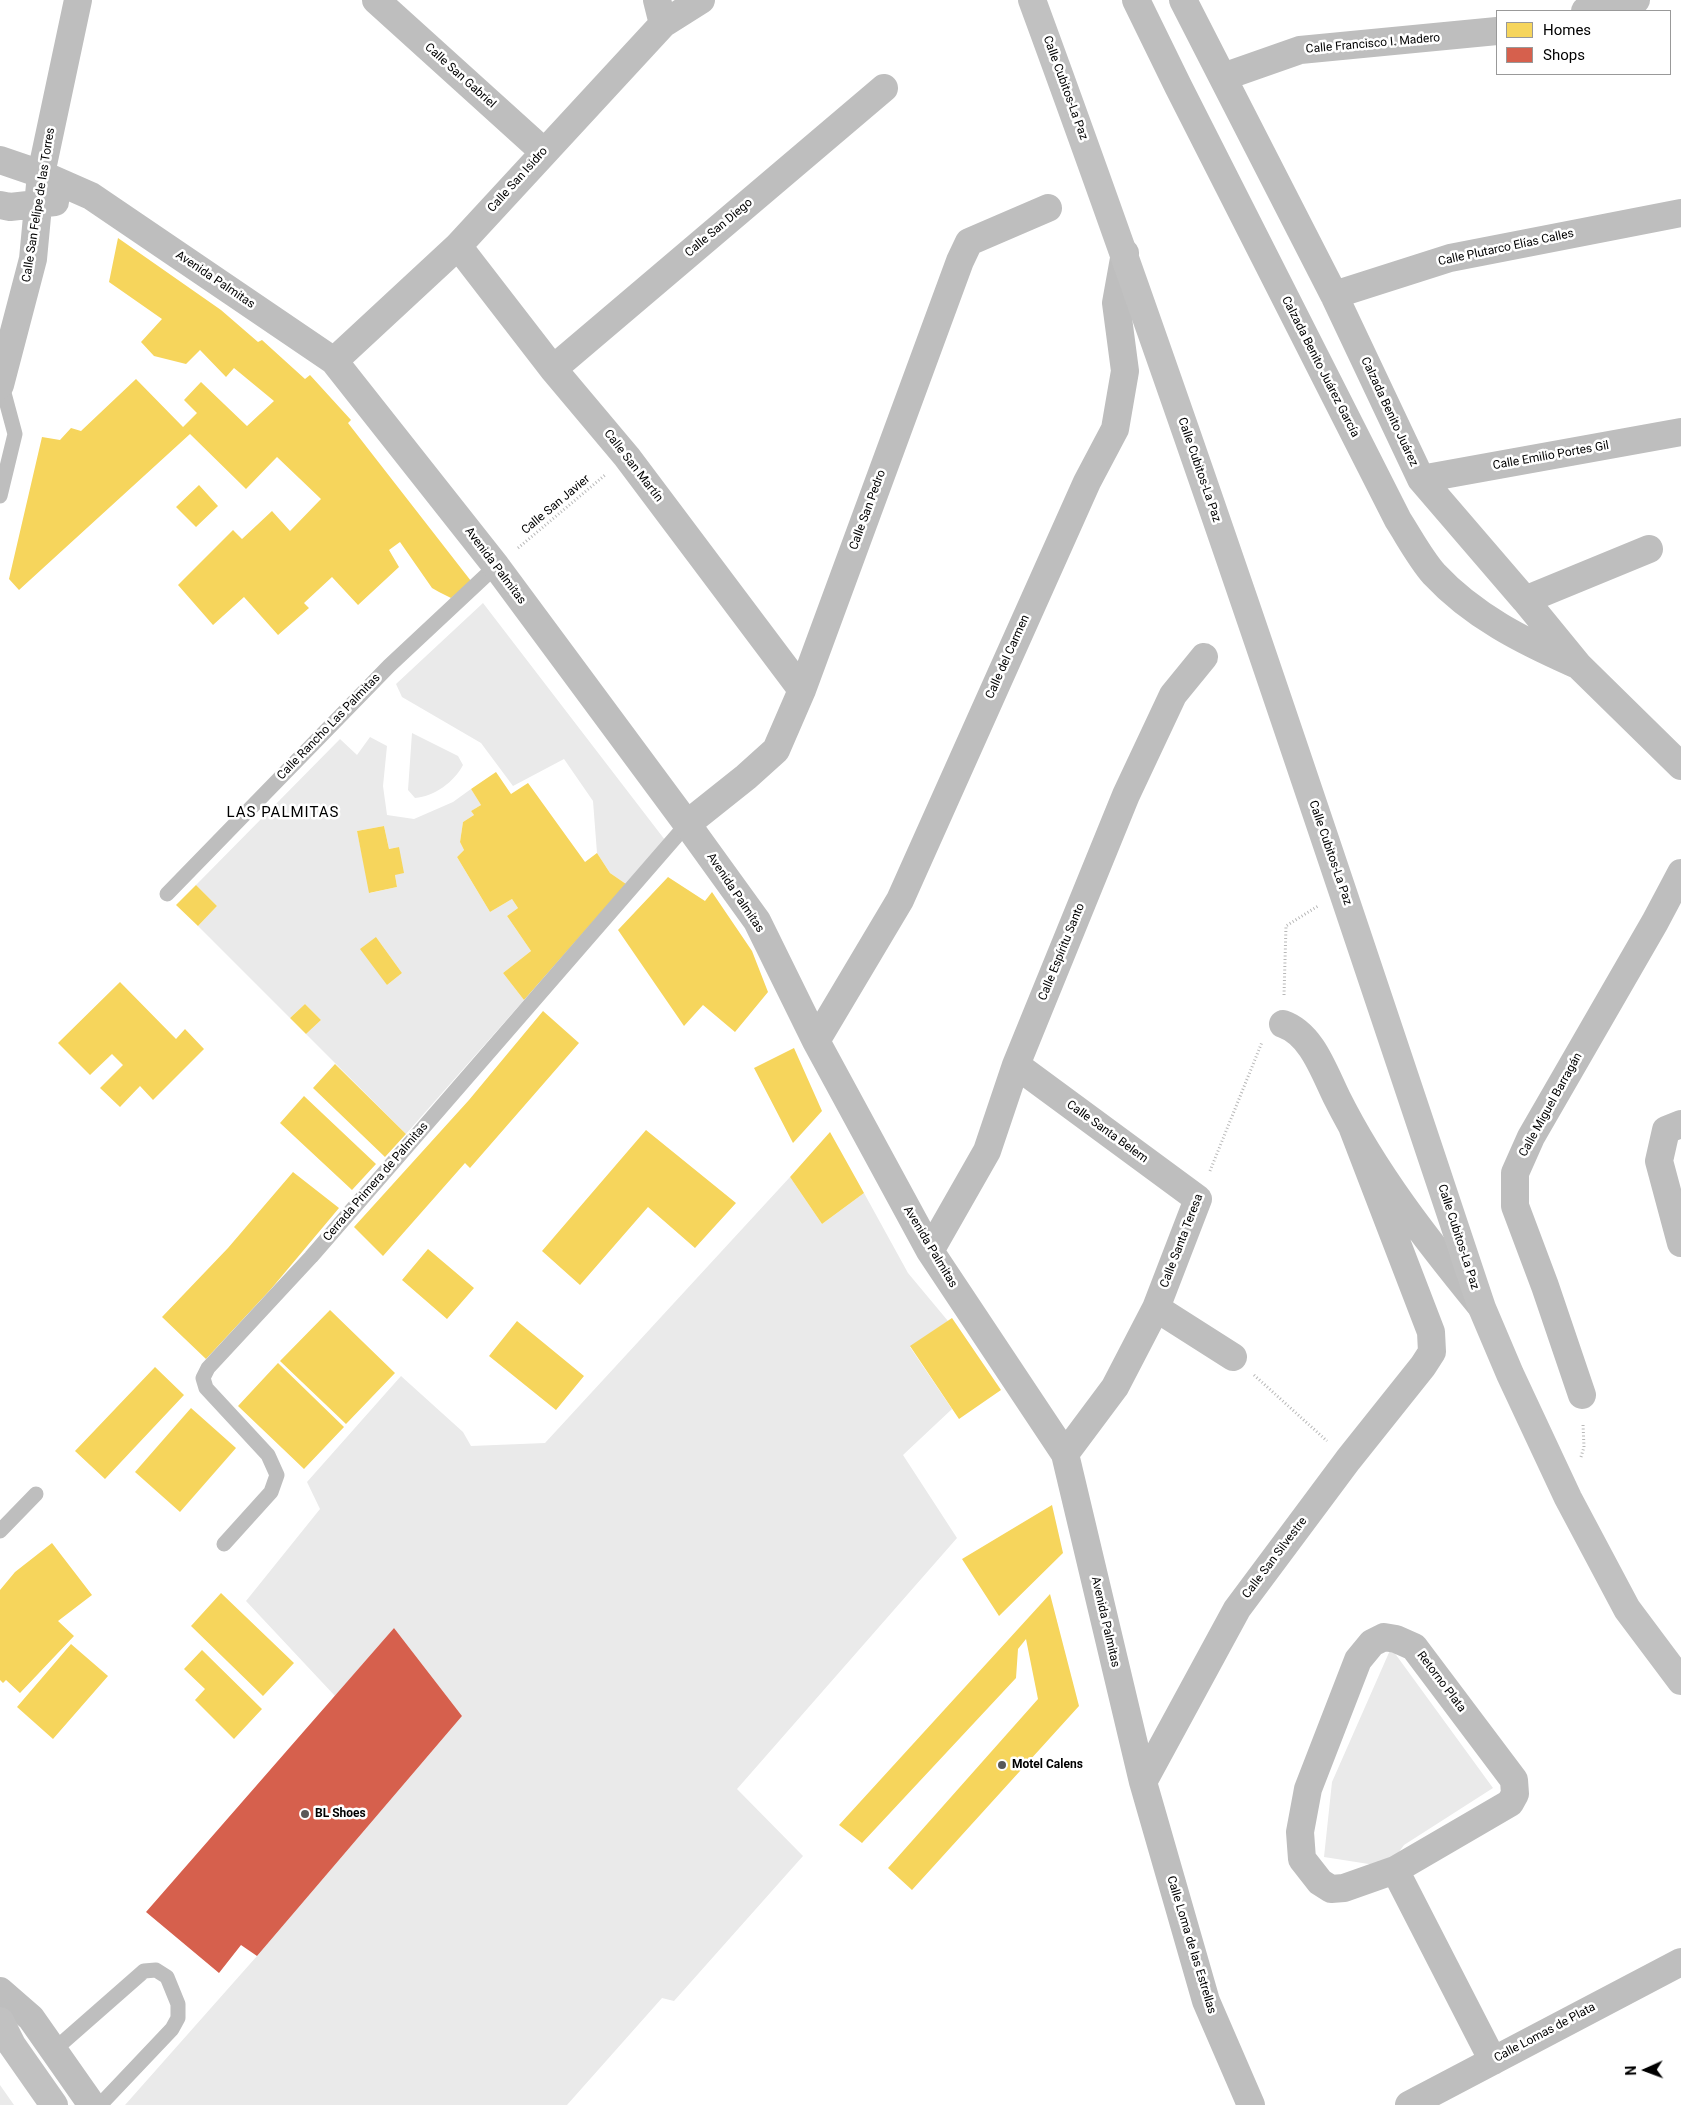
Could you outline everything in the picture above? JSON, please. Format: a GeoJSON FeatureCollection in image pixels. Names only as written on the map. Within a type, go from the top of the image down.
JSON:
{"type":"FeatureCollection","features":[{"type":"Feature","properties":{"kind":"main road","name":"Calle Cubitos-La Paz"},"geometry":{"type":"LineString","coordinates":[[1032,0],[1125,253],[1342,889],[1482,1308],[1510,1374],[1568,1498],[1627,1609],[1681,1681]]}},
{"type":"Feature","properties":{"kind":"main road"},"geometry":{"type":"LineString","coordinates":[[0,2022],[12,2045],[54,2105]]}},
{"type":"Feature","properties":{"kind":"street","name":"Calle San Felipe de las Torres"},"geometry":{"type":"LineString","coordinates":[[1,383],[33,259],[41,174],[78,0]]}},
{"type":"Feature","properties":{"kind":"street","name":"Calle San Gabriel"},"geometry":{"type":"LineString","coordinates":[[376,0],[544,152]]}},
{"type":"Feature","properties":{"kind":"street","name":"Calle San Isidro"},"geometry":{"type":"LineString","coordinates":[[334,361],[458,246],[544,152],[660,12],[701,0]]}},
{"type":"Feature","properties":{"kind":"street","name":"Calzada Benito Juárez García"},"geometry":{"type":"LineString","coordinates":[[1136,0],[1398,520],[1433,573],[1470,607],[1524,641],[1579,666]]}},
{"type":"Feature","properties":{"kind":"street","name":"Calzada Benito Juárez"},"geometry":{"type":"LineString","coordinates":[[1183,0],[1334,295],[1421,479],[1526,600],[1579,666],[1681,766]]}},
{"type":"Feature","properties":{"kind":"street"},"geometry":{"type":"LineString","coordinates":[[1590,10],[1636,0]]}},
{"type":"Feature","properties":{"kind":"street","name":"Calle Francisco I. Madero"},"geometry":{"type":"LineString","coordinates":[[1224,77],[1300,50],[1496,31]]}},
{"type":"Feature","properties":{"kind":"street","name":"Calle San Diego"},"geometry":{"type":"LineString","coordinates":[[553,368],[884,88]]}},
{"type":"Feature","properties":{"kind":"street","name":"Avenida Palmitas"},"geometry":{"type":"LineString","coordinates":[[0,160],[41,174],[91,196],[334,361],[496,566],[757,921],[816,1040],[930,1251],[1065,1454],[1143,1782]]}},
{"type":"Feature","properties":{"kind":"street"},"geometry":{"type":"LineString","coordinates":[[0,204],[10,207],[37,205],[91,196]]}},
{"type":"Feature","properties":{"kind":"street","name":"Calle San Pedro"},"geometry":{"type":"LineString","coordinates":[[687,824],[746,777],[776,750],[802,690],[963,255],[970,242],[1048,208]]}},
{"type":"Feature","properties":{"kind":"street","name":"Calle Plutarco Elías Calles"},"geometry":{"type":"LineString","coordinates":[[1334,295],[1450,258],[1681,214]]}},
{"type":"Feature","properties":{"kind":"street","name":"Calle San Martín"},"geometry":{"type":"LineString","coordinates":[[458,246],[553,368],[627,457],[802,690]]}},
{"type":"Feature","properties":{"kind":"street","name":"Calle del Carmen"},"geometry":{"type":"LineString","coordinates":[[816,1040],[900,900],[1087,482],[1114,429],[1125,371],[1116,303],[1125,253]]}},
{"type":"Feature","properties":{"kind":"street","name":"Calle Emilio Portes Gil"},"geometry":{"type":"LineString","coordinates":[[1421,479],[1681,432]]}},
{"type":"Feature","properties":{"kind":"street"},"geometry":{"type":"LineString","coordinates":[[1526,600],[1649,549]]}},
{"type":"Feature","properties":{"kind":"street","name":"Calle Espíritu Santo"},"geometry":{"type":"LineString","coordinates":[[930,1251],[987,1151],[1016,1065],[1126,795],[1173,695],[1204,657]]}},
{"type":"Feature","properties":{"kind":"street","name":"Calle Miguel Barragán"},"geometry":{"type":"LineString","coordinates":[[1582,1395],[1545,1286],[1515,1206],[1514,1173],[1531,1137],[1656,922],[1681,873]]}},
{"type":"Feature","properties":{"kind":"street"},"geometry":{"type":"LineString","coordinates":[[1283,1024],[1295,1028],[1313,1050],[1353,1129],[1413,1221],[1482,1308]]}},
{"type":"Feature","properties":{"kind":"street","name":"Calle Santa Belem"},"geometry":{"type":"LineString","coordinates":[[1016,1065],[1198,1199]]}},
{"type":"Feature","properties":{"kind":"street"},"geometry":{"type":"LineString","coordinates":[[1681,1124],[1666,1130],[1659,1161],[1681,1242]]}},
{"type":"Feature","properties":{"kind":"street","name":"Calle San Silvestre"},"geometry":{"type":"LineString","coordinates":[[1143,1782],[1237,1609],[1348,1460],[1432,1352],[1431,1332],[1353,1129]]}},
{"type":"Feature","properties":{"kind":"street","name":"Calle Santa Teresa"},"geometry":{"type":"LineString","coordinates":[[1065,1454],[1115,1387],[1156,1308],[1198,1199]]}},
{"type":"Feature","properties":{"kind":"street"},"geometry":{"type":"LineString","coordinates":[[1156,1308],[1233,1357]]}},
{"type":"Feature","properties":{"kind":"street","name":"Retorno Plata"},"geometry":{"type":"LineString","coordinates":[[1384,1637],[1396,1639],[1414,1647],[1514,1780],[1515,1794],[1510,1803],[1395,1870],[1344,1888],[1331,1889],[1320,1882],[1302,1859],[1300,1832],[1308,1789],[1358,1660],[1372,1643],[1384,1637]]}},
{"type":"Feature","properties":{"kind":"street","name":"Calle Loma de las Estrellas"},"geometry":{"type":"LineString","coordinates":[[1143,1782],[1206,2001],[1251,2105]]}},
{"type":"Feature","properties":{"kind":"street"},"geometry":{"type":"LineString","coordinates":[[1395,1870],[1493,2060]]}},
{"type":"Feature","properties":{"kind":"street","name":"Calle Lomas de Plata"},"geometry":{"type":"LineString","coordinates":[[1409,2105],[1493,2060],[1677,1968]]}},
{"type":"Feature","properties":{"kind":"street"},"geometry":{"type":"LineString","coordinates":[[0,1991],[31,2018],[92,2105]]}},
{"type":"Feature","properties":{"kind":"lane","name":"Calle San Felipe de las Torres"},"geometry":{"type":"LineString","coordinates":[[0,496],[16,434],[1,383]]}},
{"type":"Feature","properties":{"kind":"lane","name":"Calle Rancho Las Palmitas"},"geometry":{"type":"LineString","coordinates":[[167,894],[389,666],[496,566]]}},
{"type":"Feature","properties":{"kind":"lane","name":"Cerrada Primera de Palmitas"},"geometry":{"type":"LineString","coordinates":[[224,1544],[271,1492],[277,1475],[268,1455],[206,1388],[203,1378],[208,1368],[311,1257],[687,824]]}},
{"type":"Feature","properties":{"kind":"lane"},"geometry":{"type":"LineString","coordinates":[[0,1532],[36,1494]]}},
{"type":"Feature","properties":{"kind":"lane"},"geometry":{"type":"LineString","coordinates":[[54,2050],[144,1972],[156,1970],[167,1977],[178,2004],[178,2018],[172,2029],[100,2105]]}},
{"type":"Feature","properties":{"kind":"path","name":"Calle San Javier"},"geometry":{"type":"LineString","coordinates":[[496,566],[627,457]]}},
{"type":"Feature","properties":{"kind":"path"},"geometry":{"type":"LineString","coordinates":[[1283,1024],[1286,926],[1342,889]]}},
{"type":"Feature","properties":{"kind":"path","name":"Calle Santa Teresa"},"geometry":{"type":"LineString","coordinates":[[1198,1199],[1267,1031],[1283,1024]]}},
{"type":"Feature","properties":{"kind":"path"},"geometry":{"type":"LineString","coordinates":[[1233,1357],[1348,1460]]}},
{"type":"Feature","properties":{"kind":"path"},"geometry":{"type":"LineString","coordinates":[[1568,1498],[1584,1447],[1582,1395]]}},
{"type":"Feature","properties":{"kind":"shaded area"},"geometry":{"type":"Polygon","coordinates":[[[483,603],[665,840],[626,884],[610,873],[597,853],[593,801],[564,759],[513,786],[481,743],[402,697],[396,684],[483,603]]]}},
{"type":"Feature","properties":{"kind":"shaded area"},"geometry":{"type":"Polygon","coordinates":[[[412,733],[458,756],[463,765],[455,777],[443,787],[430,794],[415,798],[408,790],[412,733]]]}},
{"type":"Feature","properties":{"kind":"shaded area"},"geometry":{"type":"Polygon","coordinates":[[[370,737],[387,746],[383,786],[387,815],[414,819],[453,802],[471,789],[481,805],[471,811],[474,815],[463,822],[460,842],[464,850],[457,857],[490,912],[512,899],[518,908],[507,916],[531,951],[503,973],[524,1000],[406,1134],[306,1034],[321,1020],[305,1004],[290,1018],[198,926],[217,906],[196,885],[340,739],[357,755],[370,737]],[[384,826],[357,831],[370,893],[397,887],[395,875],[399,847],[389,849],[384,826]],[[376,937],[387,985],[402,973],[376,937]]]}},
{"type":"Feature","properties":{"kind":"shaded area"},"geometry":{"type":"Polygon","coordinates":[[[790,1177],[822,1224],[864,1193],[908,1273],[948,1321],[910,1347],[952,1409],[903,1455],[957,1538],[737,1789],[803,1856],[674,2001],[662,1998],[567,2105],[125,2105],[257,1956],[462,1716],[394,1628],[335,1696],[246,1601],[320,1509],[307,1482],[401,1376],[463,1432],[471,1446],[545,1443],[790,1177]]]}},
{"type":"Feature","properties":{"kind":"shaded area"},"geometry":{"type":"Polygon","coordinates":[[[1391,1648],[1493,1788],[1404,1845],[1388,1867],[1324,1857],[1332,1782],[1391,1648]]]}},
{"type":"Feature","properties":{"kind":"shaded area"},"geometry":{"type":"Polygon","coordinates":[[[0,2085],[14,2105],[0,2105],[0,2085]]]}},
{"type":"Feature","properties":{"kind":"building: Homes"},"geometry":{"type":"Polygon","coordinates":[[[118,238],[221,310],[258,342],[262,340],[305,379],[310,375],[351,420],[348,423],[471,581],[451,598],[439,592],[432,588],[400,542],[389,550],[399,567],[358,605],[332,577],[304,603],[309,608],[278,635],[244,597],[213,625],[178,585],[233,530],[242,539],[272,511],[290,531],[321,499],[277,457],[246,489],[190,434],[19,590],[9,579],[42,437],[60,440],[71,428],[81,431],[136,379],[183,427],[197,413],[184,400],[201,382],[247,426],[274,401],[234,368],[226,377],[200,350],[186,364],[154,356],[141,342],[162,319],[109,282],[118,238]]]}},
{"type":"Feature","properties":{"kind":"building: Homes"},"geometry":{"type":"Polygon","coordinates":[[[199,485],[218,506],[196,527],[176,507],[199,485]]]}},
{"type":"Feature","properties":{"kind":"building: Homes"},"geometry":{"type":"Polygon","coordinates":[[[496,772],[511,794],[528,783],[585,862],[597,853],[610,873],[626,884],[524,1000],[503,973],[531,951],[507,916],[518,908],[512,899],[490,912],[457,857],[464,850],[460,842],[463,822],[474,815],[471,811],[481,805],[471,789],[496,772]]]}},
{"type":"Feature","properties":{"kind":"building: Homes"},"geometry":{"type":"Polygon","coordinates":[[[384,826],[389,849],[399,847],[404,873],[395,875],[397,887],[369,893],[357,831],[384,826]]]}},
{"type":"Feature","properties":{"kind":"building: Homes"},"geometry":{"type":"Polygon","coordinates":[[[668,877],[705,901],[712,892],[752,951],[768,992],[735,1032],[703,1005],[684,1026],[618,930],[668,877]]]}},
{"type":"Feature","properties":{"kind":"building: Homes"},"geometry":{"type":"Polygon","coordinates":[[[196,885],[217,906],[198,926],[176,905],[196,885]]]}},
{"type":"Feature","properties":{"kind":"building: Homes"},"geometry":{"type":"Polygon","coordinates":[[[376,937],[402,973],[387,985],[360,949],[376,937]]]}},
{"type":"Feature","properties":{"kind":"building: Homes"},"geometry":{"type":"Polygon","coordinates":[[[120,982],[176,1039],[185,1029],[204,1049],[153,1100],[140,1086],[120,1107],[100,1088],[123,1065],[112,1054],[90,1075],[58,1043],[120,982]]]}},
{"type":"Feature","properties":{"kind":"building: Homes"},"geometry":{"type":"Polygon","coordinates":[[[305,1004],[321,1020],[306,1034],[290,1018],[305,1004]]]}},
{"type":"Feature","properties":{"kind":"building: Homes"},"geometry":{"type":"Polygon","coordinates":[[[543,1011],[579,1043],[470,1168],[465,1163],[383,1256],[354,1227],[469,1100],[543,1011]]]}},
{"type":"Feature","properties":{"kind":"building: Homes"},"geometry":{"type":"Polygon","coordinates":[[[794,1048],[822,1111],[793,1143],[754,1068],[794,1048]]]}},
{"type":"Feature","properties":{"kind":"building: Homes"},"geometry":{"type":"Polygon","coordinates":[[[335,1064],[406,1134],[385,1157],[313,1088],[335,1064]]]}},
{"type":"Feature","properties":{"kind":"building: Homes"},"geometry":{"type":"Polygon","coordinates":[[[304,1096],[376,1164],[352,1190],[280,1123],[304,1096]]]}},
{"type":"Feature","properties":{"kind":"building: Homes"},"geometry":{"type":"Polygon","coordinates":[[[646,1130],[736,1203],[695,1248],[648,1207],[580,1285],[542,1251],[646,1130]]]}},
{"type":"Feature","properties":{"kind":"building: Homes"},"geometry":{"type":"Polygon","coordinates":[[[830,1132],[864,1193],[822,1224],[790,1177],[830,1132]]]}},
{"type":"Feature","properties":{"kind":"building: Homes"},"geometry":{"type":"Polygon","coordinates":[[[293,1172],[339,1208],[271,1289],[206,1359],[162,1317],[228,1248],[293,1172]]]}},
{"type":"Feature","properties":{"kind":"building: Homes"},"geometry":{"type":"Polygon","coordinates":[[[428,1249],[474,1288],[447,1319],[402,1280],[428,1249]]]}},
{"type":"Feature","properties":{"kind":"building: Homes"},"geometry":{"type":"Polygon","coordinates":[[[330,1310],[395,1373],[346,1424],[280,1361],[330,1310]]]}},
{"type":"Feature","properties":{"kind":"building: Homes"},"geometry":{"type":"Polygon","coordinates":[[[952,1318],[1001,1390],[959,1419],[910,1346],[952,1318]]]}},
{"type":"Feature","properties":{"kind":"building: Homes"},"geometry":{"type":"Polygon","coordinates":[[[517,1321],[584,1376],[556,1410],[489,1356],[517,1321]]]}},
{"type":"Feature","properties":{"kind":"building: Homes"},"geometry":{"type":"Polygon","coordinates":[[[278,1363],[344,1427],[304,1469],[238,1406],[278,1363]]]}},
{"type":"Feature","properties":{"kind":"building: Homes"},"geometry":{"type":"Polygon","coordinates":[[[155,1367],[184,1395],[105,1479],[75,1451],[155,1367]]]}},
{"type":"Feature","properties":{"kind":"building: Homes"},"geometry":{"type":"Polygon","coordinates":[[[191,1408],[236,1448],[180,1512],[135,1472],[191,1408]]]}},
{"type":"Feature","properties":{"kind":"building: Homes"},"geometry":{"type":"Polygon","coordinates":[[[1052,1505],[1063,1553],[999,1616],[962,1559],[1052,1505]]]}},
{"type":"Feature","properties":{"kind":"building: Homes"},"geometry":{"type":"Polygon","coordinates":[[[52,1543],[92,1595],[58,1621],[74,1636],[20,1693],[6,1680],[3,1683],[0,1680],[0,1590],[15,1572],[52,1543]]]}},
{"type":"Feature","properties":{"kind":"building: Homes"},"geometry":{"type":"Polygon","coordinates":[[[221,1593],[294,1663],[263,1696],[191,1626],[221,1593]]]}},
{"type":"Feature","properties":{"kind":"building: Homes","name":"Motel Calens"},"geometry":{"type":"Polygon","coordinates":[[[1050,1594],[1079,1706],[912,1890],[888,1868],[1038,1699],[1026,1639],[1018,1649],[1016,1678],[862,1843],[839,1825],[1050,1594]]]}},
{"type":"Feature","properties":{"kind":"building: Homes"},"geometry":{"type":"Polygon","coordinates":[[[71,1644],[108,1676],[53,1739],[17,1707],[71,1644]]]}},
{"type":"Feature","properties":{"kind":"building: Homes"},"geometry":{"type":"Polygon","coordinates":[[[202,1650],[262,1709],[234,1739],[195,1700],[205,1689],[184,1669],[202,1650]]]}},
{"type":"Feature","properties":{"kind":"building: Shops","name":"BL Shoes"},"geometry":{"type":"Polygon","coordinates":[[[394,1628],[462,1716],[257,1956],[241,1945],[219,1973],[146,1912],[394,1628]]]}},
{"type":"Feature","properties":{"kind":"place","name":"Motel Calens"},"geometry":{"type":"Point","coordinates":[1002,1765]}},
{"type":"Feature","properties":{"kind":"place","name":"BL Shoes"},"geometry":{"type":"Point","coordinates":[305,1814]}},
{"type":"Feature","properties":{"kind":"district","name":"LAS PALMITAS"},"geometry":{"type":"Point","coordinates":[283,813]}}]}
